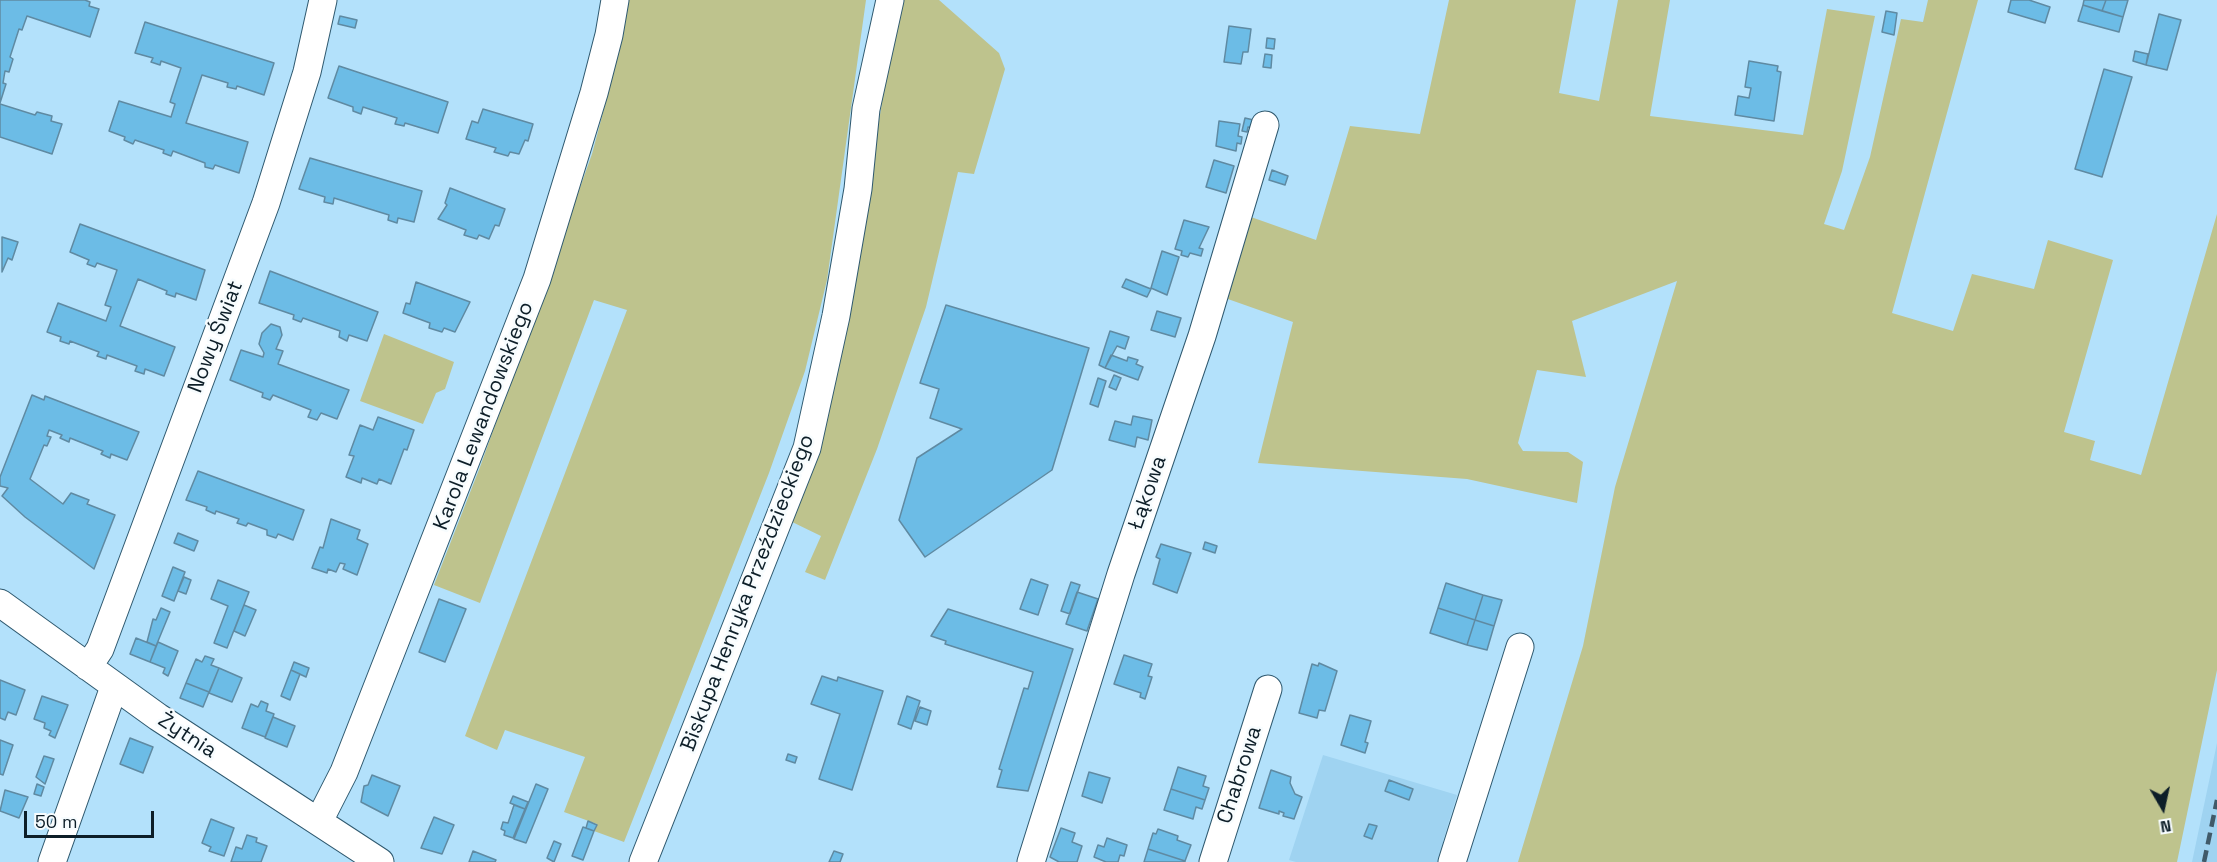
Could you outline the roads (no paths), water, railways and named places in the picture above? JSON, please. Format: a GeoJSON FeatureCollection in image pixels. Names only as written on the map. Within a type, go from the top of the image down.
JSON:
{"type":"FeatureCollection","features":[{"type":"Feature","properties":{"kind":"street","name":"Nowy Świat"},"geometry":{"type":"LineString","coordinates":[[88,667],[100,649],[266,203],[307,72],[323,0]]}},
{"type":"Feature","properties":{"kind":"street","name":"Karola Lewandowskiego"},"geometry":{"type":"LineString","coordinates":[[319,821],[344,772],[537,279],[594,93],[609,35],[615,0]]}},
{"type":"Feature","properties":{"kind":"street","name":"Biskupa Henryka Przeździeckiego"},"geometry":{"type":"LineString","coordinates":[[643,862],[807,447],[836,316],[858,189],[866,109],[890,0]]}},
{"type":"Feature","properties":{"kind":"street","name":"Łąkowa"},"geometry":{"type":"LineString","coordinates":[[1031,862],[1121,574],[1202,336],[1264,124]]}},
{"type":"Feature","properties":{"kind":"street","name":"Żytnia"},"geometry":{"type":"LineString","coordinates":[[0,603],[114,687],[380,862]]}},
{"type":"Feature","properties":{"kind":"street"},"geometry":{"type":"LineString","coordinates":[[1452,862],[1520,646]]}},
{"type":"Feature","properties":{"kind":"street"},"geometry":{"type":"LineString","coordinates":[[52,862],[114,687]]}},
{"type":"Feature","properties":{"kind":"street","name":"Chabrowa"},"geometry":{"type":"LineString","coordinates":[[1213,862],[1268,689]]}},
{"type":"Feature","properties":{"kind":"railway"},"geometry":{"type":"LineString","coordinates":[[2204,862],[2217,800]]}}]}
